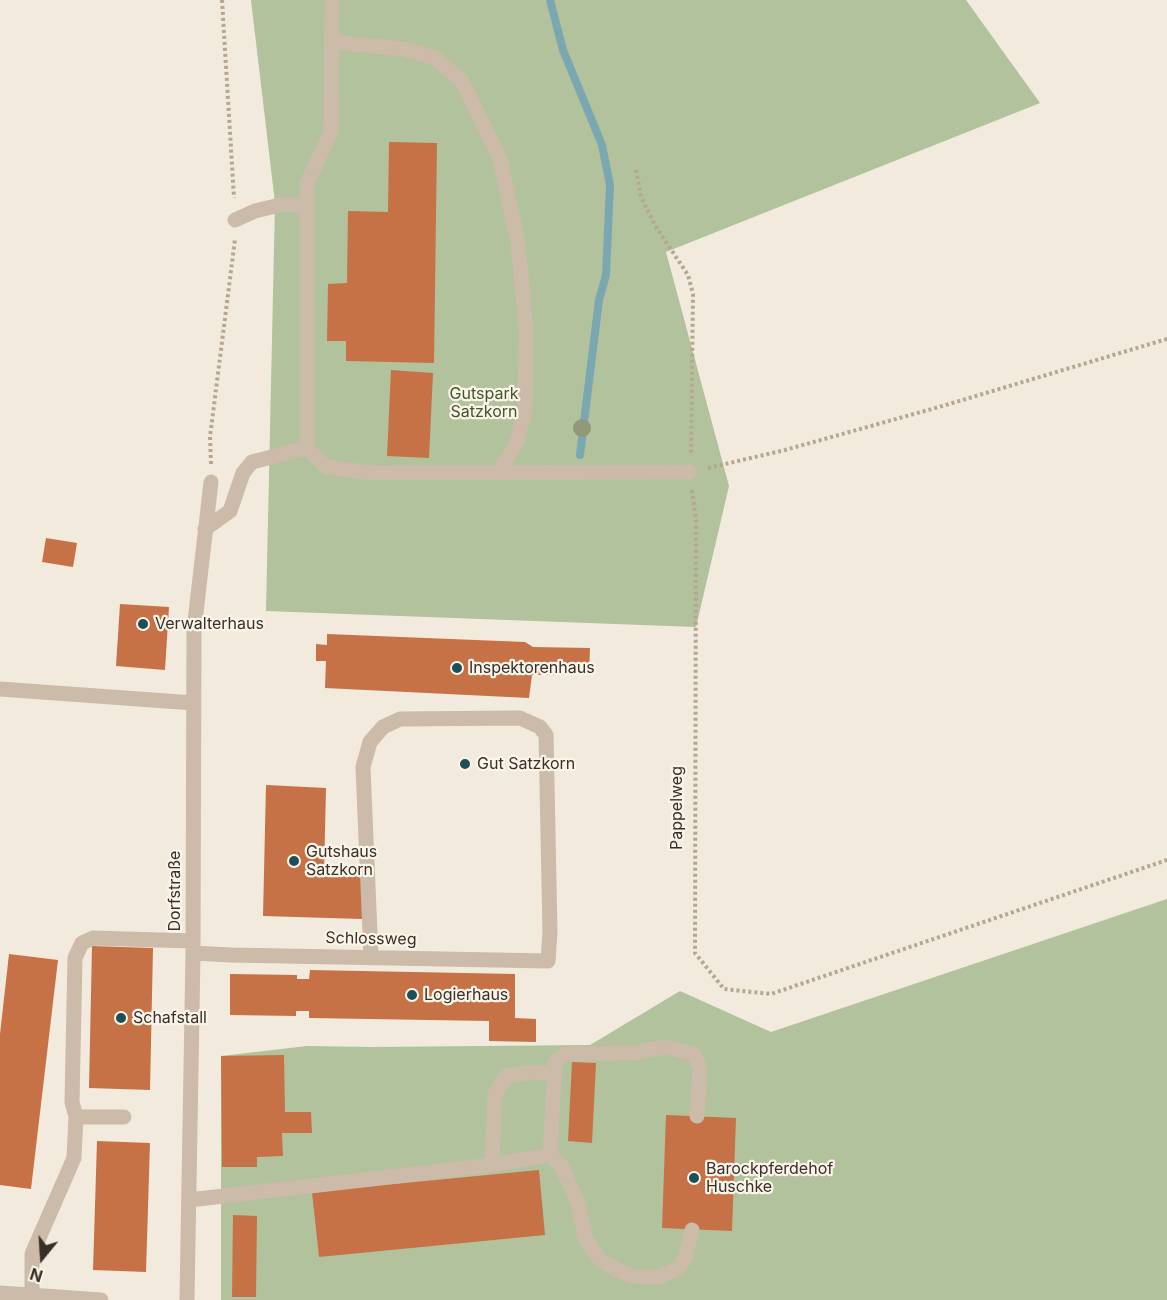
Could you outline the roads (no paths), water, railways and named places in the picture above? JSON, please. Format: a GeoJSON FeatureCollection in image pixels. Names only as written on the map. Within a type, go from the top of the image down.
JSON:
{"type":"FeatureCollection","features":[{"type":"Feature","properties":{"kind":"street"},"geometry":{"type":"LineString","coordinates":[[332,0],[331,132],[307,183],[307,448],[326,467],[371,473],[690,472]]}},
{"type":"Feature","properties":{"kind":"street"},"geometry":{"type":"LineString","coordinates":[[332,42],[404,49],[435,58],[462,81],[500,159],[518,243],[526,330],[525,408],[517,442],[499,472]]}},
{"type":"Feature","properties":{"kind":"street"},"geometry":{"type":"LineString","coordinates":[[235,220],[255,210],[284,204],[307,205]]}},
{"type":"Feature","properties":{"kind":"street"},"geometry":{"type":"LineString","coordinates":[[206,529],[231,511],[243,473],[252,462],[307,448]]}},
{"type":"Feature","properties":{"kind":"street","name":"Dorfstraße"},"geometry":{"type":"LineString","coordinates":[[187,1300],[193,947],[194,630],[211,482]]}},
{"type":"Feature","properties":{"kind":"street"},"geometry":{"type":"LineString","coordinates":[[0,689],[194,703]]}},
{"type":"Feature","properties":{"kind":"street","name":"Schlossweg"},"geometry":{"type":"LineString","coordinates":[[32,1295],[32,1254],[74,1158],[76,1117],[72,1102],[73,1004],[75,958],[82,943],[93,938],[193,947],[371,957],[548,961],[550,932],[546,735],[540,727],[520,718],[400,718],[383,726],[370,742],[363,767],[371,957]]}},
{"type":"Feature","properties":{"kind":"street"},"geometry":{"type":"LineString","coordinates":[[550,1155],[555,1062],[565,1054],[632,1053],[665,1047],[694,1054],[700,1069],[697,1116]]}},
{"type":"Feature","properties":{"kind":"street"},"geometry":{"type":"LineString","coordinates":[[492,1165],[495,1094],[506,1076],[531,1072],[554,1073]]}},
{"type":"Feature","properties":{"kind":"street"},"geometry":{"type":"LineString","coordinates":[[76,1117],[123,1117]]}},
{"type":"Feature","properties":{"kind":"street"},"geometry":{"type":"LineString","coordinates":[[189,1200],[492,1165],[550,1155]]}},
{"type":"Feature","properties":{"kind":"street"},"geometry":{"type":"LineString","coordinates":[[550,1155],[561,1165],[578,1203],[586,1240],[600,1260],[615,1269],[632,1276],[659,1277],[678,1268],[686,1259],[692,1230]]}},
{"type":"Feature","properties":{"kind":"street"},"geometry":{"type":"LineString","coordinates":[[0,1293],[101,1300]]}},
{"type":"Feature","properties":{"kind":"waterway"},"geometry":{"type":"LineString","coordinates":[[550,0],[563,50],[602,145],[610,185],[606,275],[599,300],[580,455]]}},
{"type":"Feature","properties":{"kind":"place","name":"Verwalterhaus"},"geometry":{"type":"Point","coordinates":[143,624]}},
{"type":"Feature","properties":{"kind":"place","name":"Inspektorenhaus"},"geometry":{"type":"Point","coordinates":[457,668]}},
{"type":"Feature","properties":{"kind":"place","name":"Gut Satzkorn"},"geometry":{"type":"Point","coordinates":[465,764]}},
{"type":"Feature","properties":{"kind":"place","name":"Gutshaus Satzkorn"},"geometry":{"type":"Point","coordinates":[294,861]}},
{"type":"Feature","properties":{"kind":"place","name":"Logierhaus"},"geometry":{"type":"Point","coordinates":[412,995]}},
{"type":"Feature","properties":{"kind":"place","name":"Schafstall"},"geometry":{"type":"Point","coordinates":[121,1018]}},
{"type":"Feature","properties":{"kind":"place","name":"Barockpferdehof Huschke"},"geometry":{"type":"Point","coordinates":[694,1178]}},
{"type":"Feature","properties":{"kind":"park label","name":"Gutspark Satzkorn"},"geometry":{"type":"Point","coordinates":[484,403]}}]}
